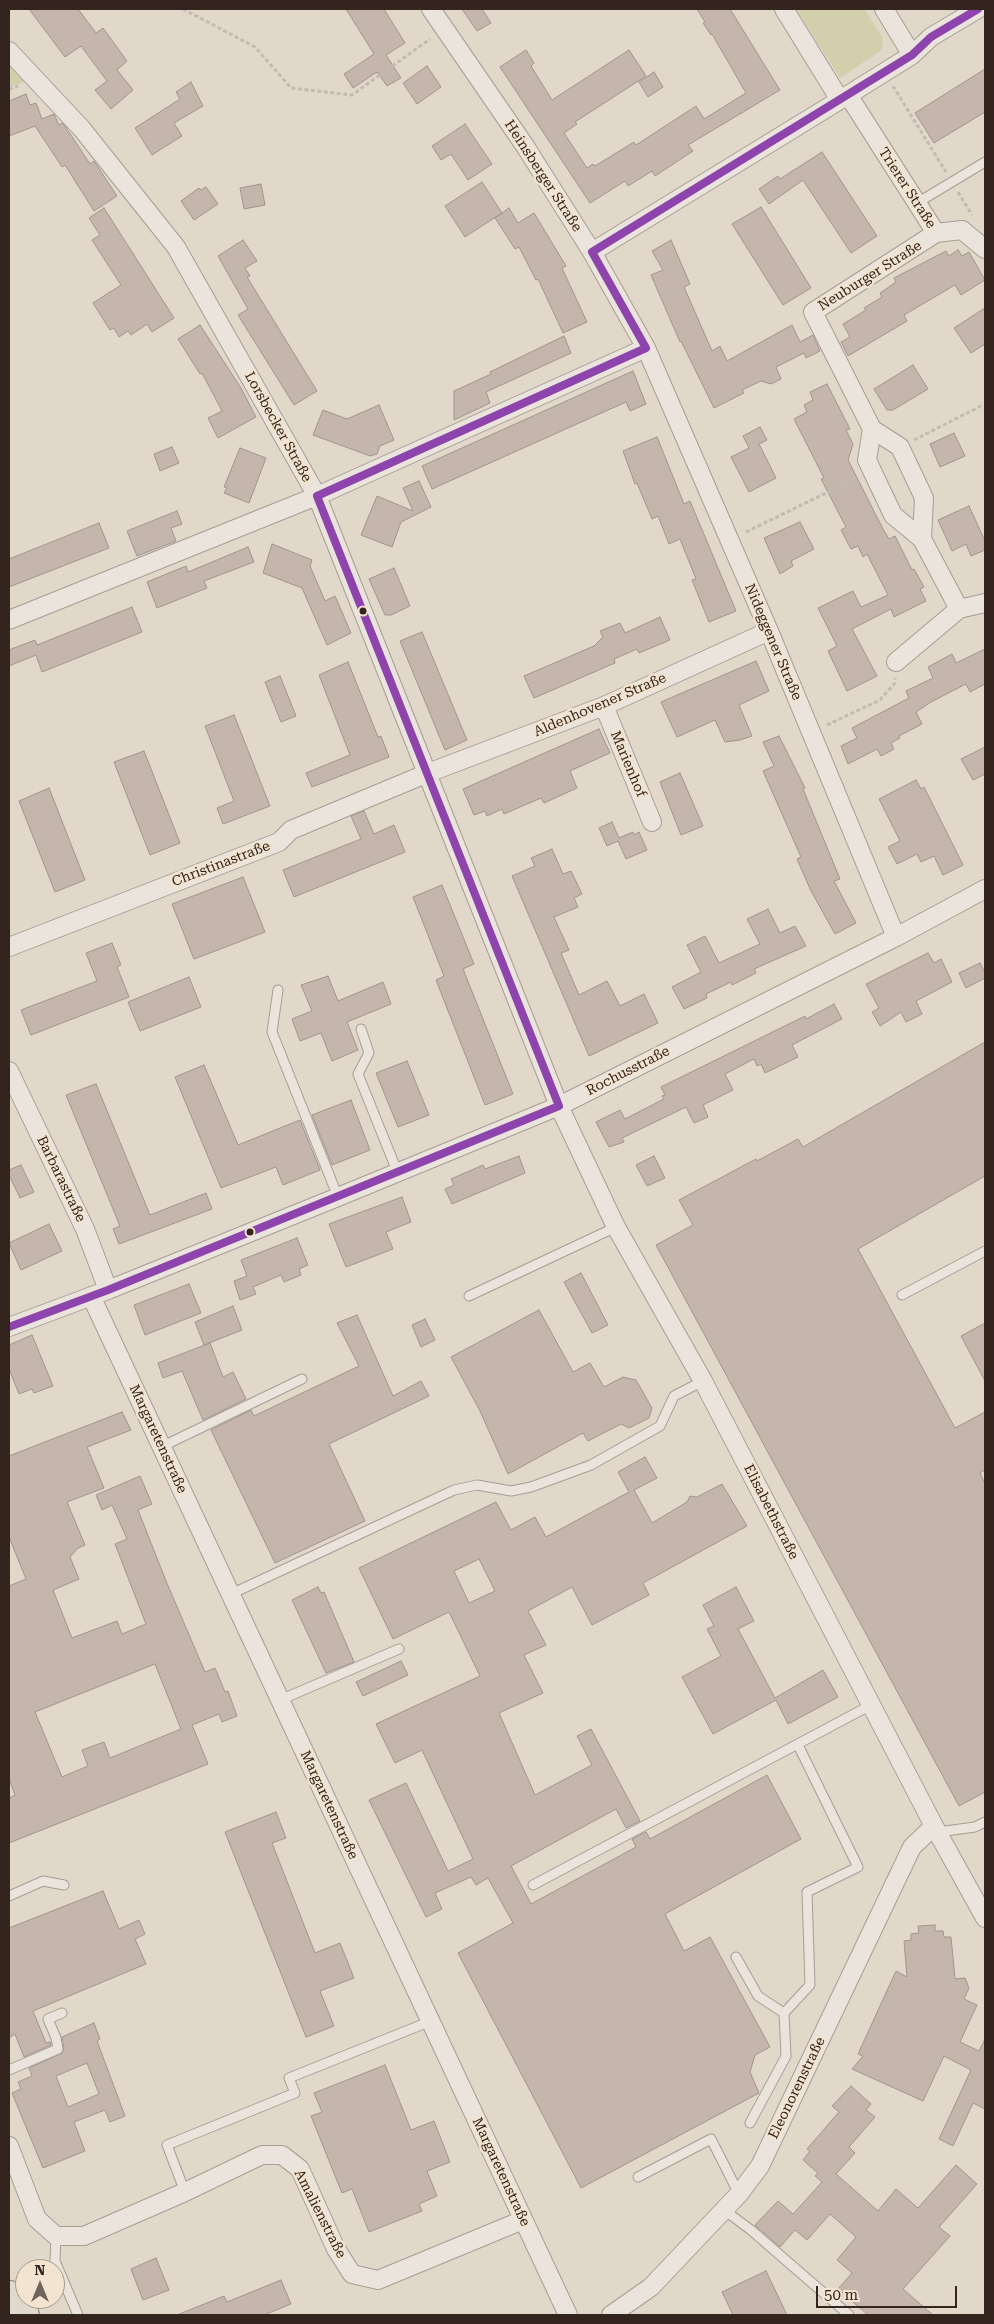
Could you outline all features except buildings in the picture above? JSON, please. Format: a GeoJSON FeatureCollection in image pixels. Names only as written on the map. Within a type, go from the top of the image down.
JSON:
{"type":"FeatureCollection","features":[{"type":"Feature","properties":{"kind":"main road"},"geometry":{"type":"LineString","coordinates":[[9,2295],[25,2315]]}},
{"type":"Feature","properties":{"kind":"street","name":"Heinsberger Straße"},"geometry":{"type":"LineString","coordinates":[[431,9],[525,146],[592,252],[646,348]]}},
{"type":"Feature","properties":{"kind":"street","name":"Trierer Straße"},"geometry":{"type":"LineString","coordinates":[[784,9],[917,203],[936,234],[962,230],[985,249]]}},
{"type":"Feature","properties":{"kind":"street"},"geometry":{"type":"LineString","coordinates":[[884,9],[912,55]]}},
{"type":"Feature","properties":{"kind":"street"},"geometry":{"type":"LineString","coordinates":[[592,252],[844,98],[912,55],[931,37],[978,9]]}},
{"type":"Feature","properties":{"kind":"street","name":"Lorsbecker Straße"},"geometry":{"type":"LineString","coordinates":[[9,51],[82,129],[176,247],[316,496],[428,773],[559,1106]]}},
{"type":"Feature","properties":{"kind":"street","name":"Neuburger Straße"},"geometry":{"type":"LineString","coordinates":[[900,447],[872,428],[813,312],[936,234]]}},
{"type":"Feature","properties":{"kind":"street"},"geometry":{"type":"LineString","coordinates":[[9,620],[316,496],[646,348]]}},
{"type":"Feature","properties":{"kind":"street","name":"Nideggener Straße"},"geometry":{"type":"LineString","coordinates":[[646,348],[769,631],[896,937]]}},
{"type":"Feature","properties":{"kind":"street"},"geometry":{"type":"LineString","coordinates":[[872,428],[867,460],[871,471],[893,515],[922,539],[959,609]]}},
{"type":"Feature","properties":{"kind":"street"},"geometry":{"type":"LineString","coordinates":[[900,447],[924,498],[922,539]]}},
{"type":"Feature","properties":{"kind":"street"},"geometry":{"type":"LineString","coordinates":[[896,662],[959,609],[985,603]]}},
{"type":"Feature","properties":{"kind":"street","name":"Aldenhovener Straße"},"geometry":{"type":"LineString","coordinates":[[428,773],[604,706],[769,631]]}},
{"type":"Feature","properties":{"kind":"street","name":"Marienhof"},"geometry":{"type":"LineString","coordinates":[[604,706],[652,822]]}},
{"type":"Feature","properties":{"kind":"street","name":"Christinastraße"},"geometry":{"type":"LineString","coordinates":[[9,947],[279,842],[291,830],[428,773]]}},
{"type":"Feature","properties":{"kind":"street","name":"Rochusstraße"},"geometry":{"type":"LineString","coordinates":[[9,1327],[108,1290],[559,1106],[896,937],[985,889]]}},
{"type":"Feature","properties":{"kind":"street","name":"Barbarastraße"},"geometry":{"type":"LineString","coordinates":[[9,1071],[85,1229],[108,1290]]}},
{"type":"Feature","properties":{"kind":"street","name":"Elisabethstraße"},"geometry":{"type":"LineString","coordinates":[[559,1106],[616,1227],[703,1381],[936,1829],[985,1918]]}},
{"type":"Feature","properties":{"kind":"street","name":"Margaretenstraße"},"geometry":{"type":"LineString","coordinates":[[90,1296],[568,2315]]}},
{"type":"Feature","properties":{"kind":"street","name":"Eleonorenstraße"},"geometry":{"type":"LineString","coordinates":[[611,2315],[651,2287],[739,2194],[760,2166],[912,1847],[936,1829]]}},
{"type":"Feature","properties":{"kind":"street"},"geometry":{"type":"LineString","coordinates":[[9,2146],[38,2219],[56,2236]]}},
{"type":"Feature","properties":{"kind":"street","name":"Amalienstraße"},"geometry":{"type":"LineString","coordinates":[[56,2236],[84,2236],[185,2192],[262,2155],[282,2155],[300,2169],[336,2249],[352,2274],[378,2280],[523,2220]]}},
{"type":"Feature","properties":{"kind":"lane"},"geometry":{"type":"LineString","coordinates":[[917,203],[985,162]]}},
{"type":"Feature","properties":{"kind":"lane"},"geometry":{"type":"LineString","coordinates":[[278,990],[272,1032],[338,1197]]}},
{"type":"Feature","properties":{"kind":"lane"},"geometry":{"type":"LineString","coordinates":[[361,1029],[369,1053],[358,1074],[397,1171]]}},
{"type":"Feature","properties":{"kind":"lane"},"geometry":{"type":"LineString","coordinates":[[469,1296],[616,1227]]}},
{"type":"Feature","properties":{"kind":"lane"},"geometry":{"type":"LineString","coordinates":[[902,1295],[985,1251]]}},
{"type":"Feature","properties":{"kind":"lane"},"geometry":{"type":"LineString","coordinates":[[161,1447],[302,1378]]}},
{"type":"Feature","properties":{"kind":"lane"},"geometry":{"type":"LineString","coordinates":[[230,1594],[454,1490],[477,1485],[511,1491],[531,1487],[591,1465],[660,1426],[674,1396],[703,1381]]}},
{"type":"Feature","properties":{"kind":"lane"},"geometry":{"type":"LineString","coordinates":[[280,1700],[399,1649]]}},
{"type":"Feature","properties":{"kind":"lane"},"geometry":{"type":"LineString","coordinates":[[533,1885],[872,1705]]}},
{"type":"Feature","properties":{"kind":"lane"},"geometry":{"type":"LineString","coordinates":[[750,2123],[786,2056],[784,2013],[810,1986],[806,1892],[858,1867],[798,1744]]}},
{"type":"Feature","properties":{"kind":"lane"},"geometry":{"type":"LineString","coordinates":[[936,1829],[975,1826],[985,1822]]}},
{"type":"Feature","properties":{"kind":"lane"},"geometry":{"type":"LineString","coordinates":[[9,1896],[43,1880],[64,1885]]}},
{"type":"Feature","properties":{"kind":"lane"},"geometry":{"type":"LineString","coordinates":[[736,1957],[758,1996],[784,2013]]}},
{"type":"Feature","properties":{"kind":"lane"},"geometry":{"type":"LineString","coordinates":[[9,2070],[58,2049],[56,2038],[48,2019],[62,2013]]}},
{"type":"Feature","properties":{"kind":"lane"},"geometry":{"type":"LineString","coordinates":[[185,2192],[167,2145],[295,2093],[289,2078],[430,2021]]}},
{"type":"Feature","properties":{"kind":"lane"},"geometry":{"type":"LineString","coordinates":[[638,2177],[711,2139],[739,2194]]}},
{"type":"Feature","properties":{"kind":"lane"},"geometry":{"type":"LineString","coordinates":[[724,2210],[751,2230],[850,2315]]}},
{"type":"Feature","properties":{"kind":"lane"},"geometry":{"type":"LineString","coordinates":[[56,2236],[55,2261],[78,2315]]}},
{"type":"Feature","properties":{"kind":"path"},"geometry":{"type":"LineString","coordinates":[[183,9],[255,47],[291,88],[352,95],[445,29]]}},
{"type":"Feature","properties":{"kind":"path"},"geometry":{"type":"LineString","coordinates":[[885,71],[976,221]]}},
{"type":"Feature","properties":{"kind":"path"},"geometry":{"type":"LineString","coordinates":[[900,447],[981,406],[985,406]]}},
{"type":"Feature","properties":{"kind":"path"},"geometry":{"type":"LineString","coordinates":[[729,540],[871,471]]}},
{"type":"Feature","properties":{"kind":"path"},"geometry":{"type":"LineString","coordinates":[[812,733],[880,700],[894,683],[896,662]]}},
{"type":"Feature","properties":{"kind":"shaded area"},"geometry":{"type":"Polygon","coordinates":[[[796,9],[865,9],[883,39],[882,50],[840,78],[796,9]]]}},
{"type":"Feature","properties":{"kind":"shaded area"},"geometry":{"type":"Polygon","coordinates":[[[10,64],[24,82],[9,87],[10,64]]]}},
{"type":"Feature","properties":{"kind":"transit line"},"geometry":{"type":"LineString","coordinates":[[592,252],[912,55],[931,37],[978,9]]}},
{"type":"Feature","properties":{"kind":"transit line"},"geometry":{"type":"LineString","coordinates":[[592,252],[646,348]]}},
{"type":"Feature","properties":{"kind":"transit line"},"geometry":{"type":"LineString","coordinates":[[317,496],[646,348]]}},
{"type":"Feature","properties":{"kind":"transit line"},"geometry":{"type":"LineString","coordinates":[[317,496],[559,1106]]}},
{"type":"Feature","properties":{"kind":"transit line"},"geometry":{"type":"LineString","coordinates":[[9,1327],[108,1290],[559,1106]]}}]}
